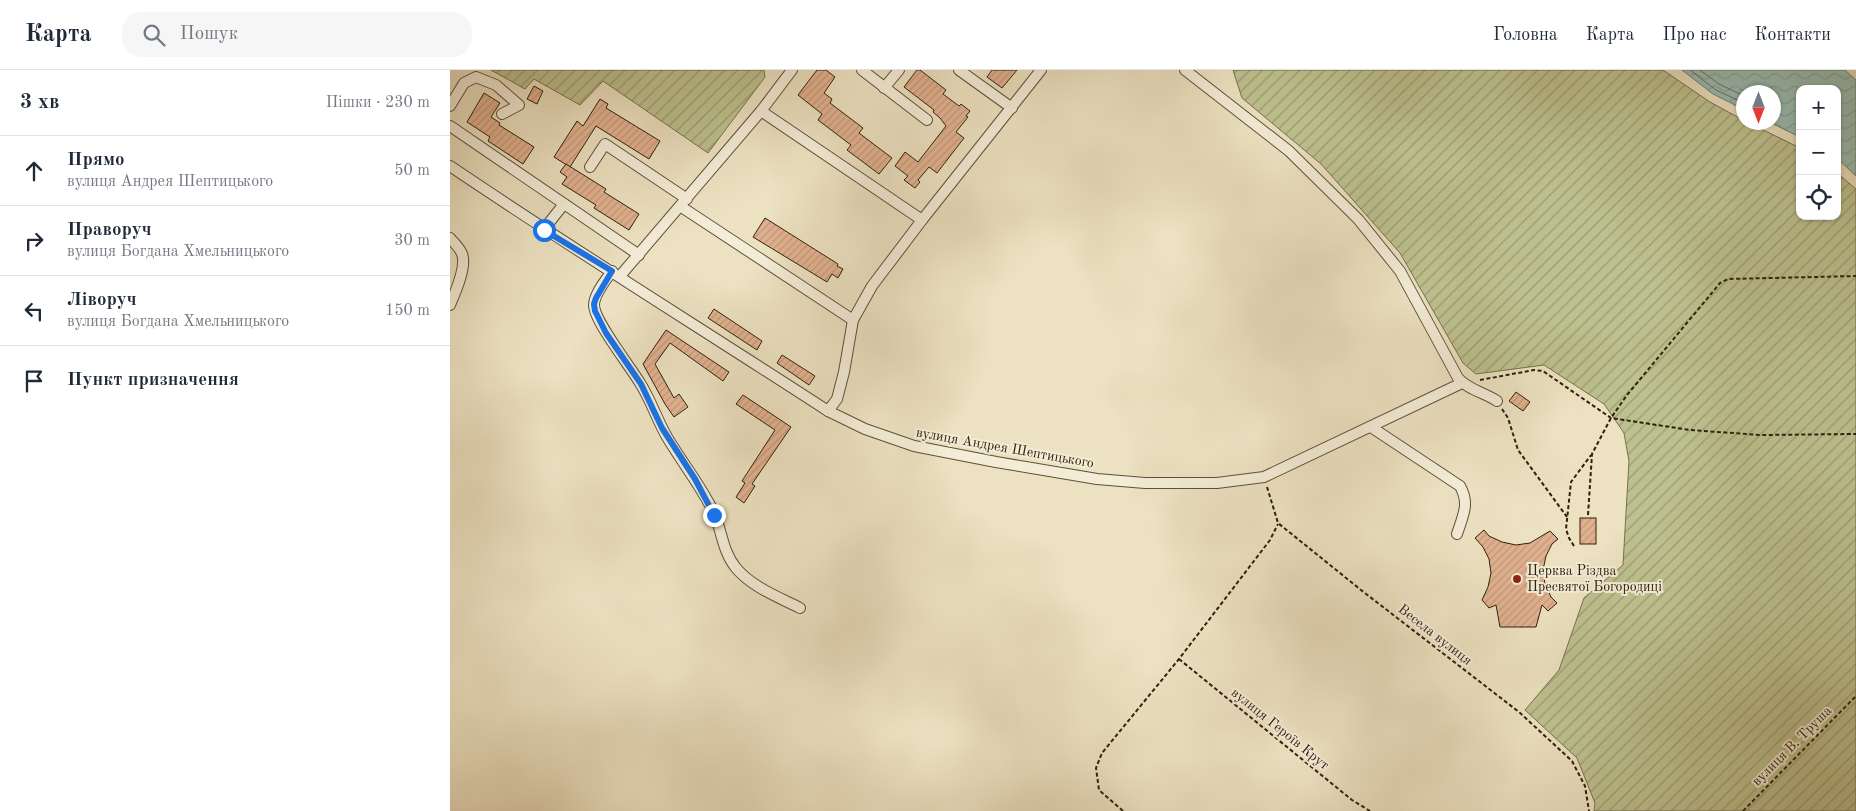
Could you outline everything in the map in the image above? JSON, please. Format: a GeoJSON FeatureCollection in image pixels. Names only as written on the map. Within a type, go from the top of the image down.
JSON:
{"type":"FeatureCollection","features":[{"type":"Feature","properties":{"kind":"street"},"geometry":{"type":"LineString","coordinates":[[792,70],[761,111],[638,255],[616,274],[596,298],[594,304],[595,311],[606,333],[641,384],[669,440],[702,492],[714,515],[730,560],[742,574],[755,584],[800,608]]}},
{"type":"Feature","properties":{"kind":"street"},"geometry":{"type":"LineString","coordinates":[[862,70],[927,120]]}},
{"type":"Feature","properties":{"kind":"street"},"geometry":{"type":"LineString","coordinates":[[884,88],[899,70]]}},
{"type":"Feature","properties":{"kind":"street"},"geometry":{"type":"LineString","coordinates":[[828,411],[837,399],[840,390],[852,320],[872,286],[1041,70]]}},
{"type":"Feature","properties":{"kind":"street"},"geometry":{"type":"LineString","coordinates":[[1185,70],[1289,151],[1358,219],[1400,271],[1462,383],[1487,394],[1497,401]]}},
{"type":"Feature","properties":{"kind":"street"},"geometry":{"type":"LineString","coordinates":[[964,71],[1012,108]]}},
{"type":"Feature","properties":{"kind":"street"},"geometry":{"type":"LineString","coordinates":[[450,106],[464,83],[476,76],[496,85],[519,105],[502,114]]}},
{"type":"Feature","properties":{"kind":"street"},"geometry":{"type":"LineString","coordinates":[[761,111],[922,220]]}},
{"type":"Feature","properties":{"kind":"street"},"geometry":{"type":"LineString","coordinates":[[450,126],[638,255]]}},
{"type":"Feature","properties":{"kind":"street"},"geometry":{"type":"LineString","coordinates":[[590,166],[605,144],[683,202],[852,320]]}},
{"type":"Feature","properties":{"kind":"street","name":"вулиця Андрея Шептицького"},"geometry":{"type":"LineString","coordinates":[[450,166],[544,230],[616,274],[828,411],[865,429],[914,446],[1097,479],[1145,483],[1216,483],[1264,477],[1462,383]]}},
{"type":"Feature","properties":{"kind":"street"},"geometry":{"type":"LineString","coordinates":[[544,230],[564,204]]}},
{"type":"Feature","properties":{"kind":"street"},"geometry":{"type":"LineString","coordinates":[[450,238],[460,249],[464,257],[462,274],[450,305]]}},
{"type":"Feature","properties":{"kind":"street"},"geometry":{"type":"LineString","coordinates":[[1371,427],[1460,486],[1465,496],[1465,508],[1457,534]]}},
{"type":"Feature","properties":{"kind":"path"},"geometry":{"type":"LineString","coordinates":[[1574,546],[1566,529],[1571,482],[1592,454],[1611,418],[1627,395],[1720,283],[1728,279],[1856,276]]}},
{"type":"Feature","properties":{"kind":"path"},"geometry":{"type":"LineString","coordinates":[[1480,380],[1534,370],[1543,371],[1611,418],[1690,430],[1761,435],[1821,436],[1856,434]]}},
{"type":"Feature","properties":{"kind":"path"},"geometry":{"type":"LineString","coordinates":[[1497,401],[1508,418],[1518,450],[1567,517]]}},
{"type":"Feature","properties":{"kind":"path"},"geometry":{"type":"LineString","coordinates":[[1588,515],[1592,454]]}},
{"type":"Feature","properties":{"kind":"path"},"geometry":{"type":"LineString","coordinates":[[1123,811],[1099,790],[1096,768],[1102,753],[1179,660],[1270,540],[1278,523],[1264,477]]}},
{"type":"Feature","properties":{"kind":"path","name":"Весела вулиця"},"geometry":{"type":"LineString","coordinates":[[1278,523],[1361,590],[1519,712],[1572,761],[1585,786],[1588,811]]}},
{"type":"Feature","properties":{"kind":"path","name":"вулиця Героїв Крут"},"geometry":{"type":"LineString","coordinates":[[1179,660],[1352,800],[1370,811]]}},
{"type":"Feature","properties":{"kind":"path","name":"вулиця В. Труша"},"geometry":{"type":"LineString","coordinates":[[1743,811],[1856,696]]}},
{"type":"Feature","properties":{"kind":"green space"},"geometry":{"type":"Polygon","coordinates":[[[491,70],[764,70],[765,77],[708,153],[603,81],[580,105],[534,79],[525,89],[491,70]]]}},
{"type":"Feature","properties":{"kind":"green space"},"geometry":{"type":"Polygon","coordinates":[[[1233,70],[1663,70],[1710,102],[1736,116],[1736,130],[1763,130],[1796,146],[1796,220],[1841,220],[1841,176],[1856,189],[1856,811],[1594,811],[1595,803],[1577,758],[1525,710],[1559,670],[1584,598],[1623,565],[1629,461],[1624,433],[1604,404],[1544,365],[1476,374],[1463,363],[1400,253],[1321,164],[1242,98],[1233,70]]]}},
{"type":"Feature","properties":{"kind":"water"},"geometry":{"type":"Polygon","coordinates":[[[1682,70],[1845,70],[1856,80],[1856,176],[1841,162],[1841,85],[1796,85],[1796,135],[1781,128],[1781,85],[1736,85],[1736,106],[1713,94],[1682,70]]]}},
{"type":"Feature","properties":{"kind":"building"},"geometry":{"type":"Polygon","coordinates":[[[817,70],[826,70],[835,77],[824,93],[832,99],[830,103],[863,128],[859,133],[892,158],[879,174],[847,150],[851,145],[818,120],[822,114],[798,95],[817,70]]]}},
{"type":"Feature","properties":{"kind":"building"},"geometry":{"type":"Polygon","coordinates":[[[917,70],[920,70],[946,90],[943,94],[959,106],[961,104],[970,111],[966,116],[968,117],[956,132],[964,138],[937,173],[929,167],[918,180],[920,182],[915,188],[904,180],[908,176],[895,166],[905,152],[918,162],[946,126],[933,112],[934,110],[904,87],[917,70]]]}},
{"type":"Feature","properties":{"kind":"building"},"geometry":{"type":"Polygon","coordinates":[[[992,70],[1017,70],[1002,88],[987,77],[992,70]]]}},
{"type":"Feature","properties":{"kind":"building"},"geometry":{"type":"Polygon","coordinates":[[[534,86],[543,91],[537,104],[527,99],[534,86]]]}},
{"type":"Feature","properties":{"kind":"building"},"geometry":{"type":"Polygon","coordinates":[[[484,93],[500,103],[491,117],[500,123],[499,125],[534,147],[523,164],[488,141],[490,137],[467,122],[484,93]]]}},
{"type":"Feature","properties":{"kind":"building"},"geometry":{"type":"Polygon","coordinates":[[[600,99],[608,104],[606,108],[660,141],[649,159],[596,126],[570,167],[554,157],[577,121],[583,126],[600,99]]]}},
{"type":"Feature","properties":{"kind":"building"},"geometry":{"type":"Polygon","coordinates":[[[566,164],[606,189],[604,192],[639,214],[629,230],[594,208],[596,205],[562,184],[567,177],[560,172],[566,164]]]}},
{"type":"Feature","properties":{"kind":"building"},"geometry":{"type":"Polygon","coordinates":[[[765,218],[838,264],[837,266],[843,269],[838,278],[832,274],[827,282],[753,237],[765,218]]]}},
{"type":"Feature","properties":{"kind":"building"},"geometry":{"type":"Polygon","coordinates":[[[714,309],[762,341],[757,350],[708,318],[714,309]]]}},
{"type":"Feature","properties":{"kind":"building"},"geometry":{"type":"Polygon","coordinates":[[[666,330],[729,372],[723,381],[670,343],[655,364],[674,398],[679,394],[688,407],[674,417],[643,364],[666,330]]]}},
{"type":"Feature","properties":{"kind":"building"},"geometry":{"type":"Polygon","coordinates":[[[782,355],[815,376],[809,385],[777,363],[782,355]]]}},
{"type":"Feature","properties":{"kind":"building"},"geometry":{"type":"Polygon","coordinates":[[[1516,392],[1530,402],[1523,411],[1509,401],[1516,392]]]}},
{"type":"Feature","properties":{"kind":"building"},"geometry":{"type":"Polygon","coordinates":[[[743,395],[791,427],[752,484],[755,486],[744,503],[736,497],[745,483],[742,481],[775,430],[736,404],[743,395]]]}},
{"type":"Feature","properties":{"kind":"building"},"geometry":{"type":"Polygon","coordinates":[[[1580,518],[1596,518],[1596,544],[1580,544],[1580,518]]]}},
{"type":"Feature","properties":{"kind":"building","name":"Церква Різдва Пресвятої Богородиці"},"geometry":{"type":"Polygon","coordinates":[[[1484,530],[1489,536],[1502,542],[1516,545],[1530,543],[1550,531],[1558,539],[1552,544],[1546,556],[1543,570],[1545,584],[1551,597],[1557,603],[1548,611],[1542,605],[1536,627],[1500,627],[1496,605],[1489,608],[1482,600],[1488,587],[1491,573],[1489,559],[1483,547],[1475,538],[1484,530]]]}},
{"type":"Feature","properties":{"kind":"place","name":"Церква Різдва Пресвятої Богородиці"},"geometry":{"type":"Point","coordinates":[1517,579]}},
{"type":"Feature","properties":{"kind":"route"},"geometry":{"type":"LineString","coordinates":[[544,230],[612,271],[596,298],[594,304],[595,311],[606,333],[641,384],[662,428],[695,479],[714,515]]}}]}
